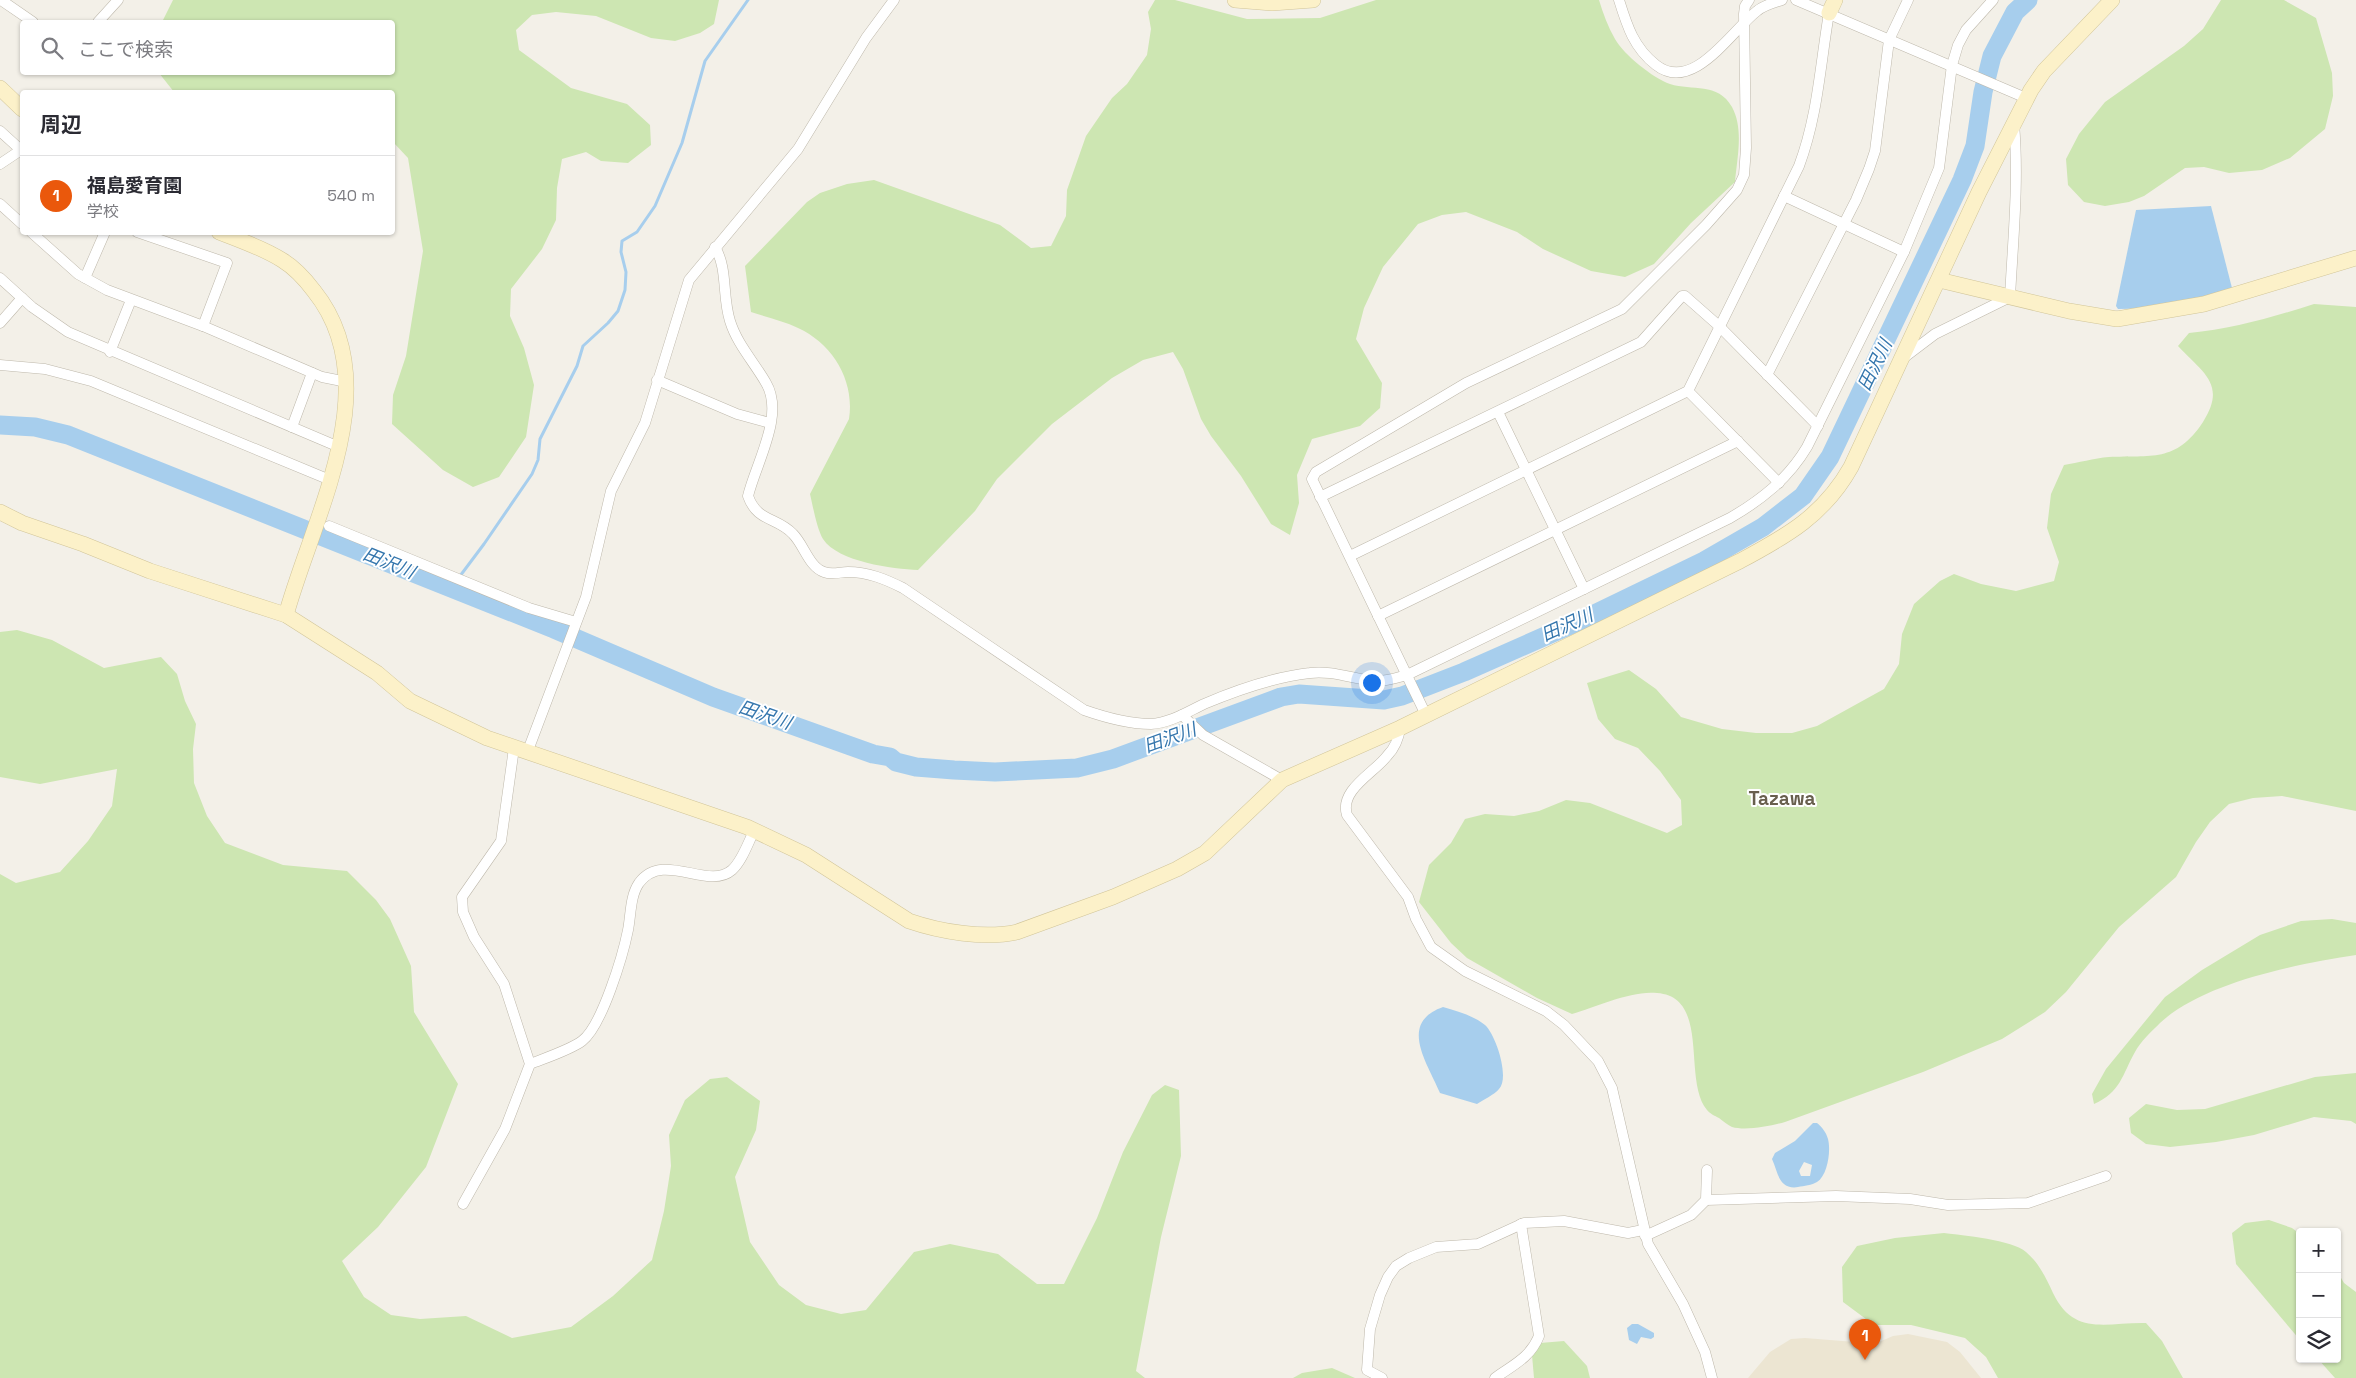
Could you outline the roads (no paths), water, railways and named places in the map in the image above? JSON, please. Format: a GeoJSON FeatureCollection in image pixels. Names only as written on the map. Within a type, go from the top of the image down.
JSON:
{"type":"FeatureCollection","features":[{"type":"Feature","properties":{"kind":"street"},"geometry":{"type":"LineString","coordinates":[[1,0],[30,20]]}},
{"type":"Feature","properties":{"kind":"street"},"geometry":{"type":"LineString","coordinates":[[100,20],[118,0]]}},
{"type":"Feature","properties":{"kind":"street"},"geometry":{"type":"LineString","coordinates":[[462,1204],[506,1129],[530,1064],[504,984],[474,937],[463,912],[462,897],[501,841],[520,751],[586,597],[611,491],[645,423],[689,280],[798,150],[861,45],[894,0]]}},
{"type":"Feature","properties":{"kind":"street"},"geometry":{"type":"LineString","coordinates":[[1235,0],[1272,3],[1313,0]]}},
{"type":"Feature","properties":{"kind":"street"},"geometry":{"type":"LineString","coordinates":[[1619,0],[1626,28],[1641,51],[1659,67],[1672,72],[1687,72],[1697,68],[1708,60],[1758,10],[1782,0]]}},
{"type":"Feature","properties":{"kind":"street"},"geometry":{"type":"LineString","coordinates":[[1426,715],[1312,479],[1316,472],[1466,383],[1622,309],[1737,190],[1744,175],[1744,23],[1745,6],[1749,0]]}},
{"type":"Feature","properties":{"kind":"street"},"geometry":{"type":"LineString","coordinates":[[1796,0],[1832,6],[1889,40],[1952,65],[2026,98]]}},
{"type":"Feature","properties":{"kind":"street"},"geometry":{"type":"LineString","coordinates":[[1767,376],[1859,192],[1875,151],[1889,40],[1908,0]]}},
{"type":"Feature","properties":{"kind":"street"},"geometry":{"type":"LineString","coordinates":[[715,247],[721,256],[726,307],[730,323],[767,384],[772,396],[770,423],[748,496],[755,511],[791,532],[802,544],[810,560],[825,573],[846,572],[873,575],[903,588],[1084,710],[1114,718],[1151,724],[1185,719],[1211,702],[1286,676],[1313,672],[1375,681],[1407,675],[1730,518],[1765,497],[1801,458],[1904,252],[1939,168],[1952,65],[1958,45],[1966,30],[1993,0]]}},
{"type":"Feature","properties":{"kind":"street"},"geometry":{"type":"LineString","coordinates":[[0,512],[22,523],[83,544],[150,571],[286,615],[376,673],[410,701],[487,738],[520,751],[754,831],[806,855],[909,921],[940,929],[1002,935],[1031,927],[1104,900],[1177,869],[1205,852],[1282,780],[1400,728],[1740,561],[1784,537],[1804,523],[1839,488],[1979,192],[2026,98],[2044,71],[2112,0]]}},
{"type":"Feature","properties":{"kind":"street"},"geometry":{"type":"LineString","coordinates":[[1350,556],[1688,390],[1799,166],[1811,134],[1832,6]]}},
{"type":"Feature","properties":{"kind":"street"},"geometry":{"type":"LineString","coordinates":[[0,88],[20,108]]}},
{"type":"Feature","properties":{"kind":"street"},"geometry":{"type":"LineString","coordinates":[[2010,297],[2016,169],[2014,122]]}},
{"type":"Feature","properties":{"kind":"street"},"geometry":{"type":"LineString","coordinates":[[0,131],[20,148]]}},
{"type":"Feature","properties":{"kind":"street"},"geometry":{"type":"LineString","coordinates":[[0,164],[20,151]]}},
{"type":"Feature","properties":{"kind":"street"},"geometry":{"type":"LineString","coordinates":[[1784,196],[1904,252]]}},
{"type":"Feature","properties":{"kind":"street"},"geometry":{"type":"LineString","coordinates":[[0,204],[20,222]]}},
{"type":"Feature","properties":{"kind":"street"},"geometry":{"type":"LineString","coordinates":[[34,235],[70,268],[85,278],[131,300],[203,326],[312,373],[347,382]]}},
{"type":"Feature","properties":{"kind":"street"},"geometry":{"type":"LineString","coordinates":[[85,278],[104,235]]}},
{"type":"Feature","properties":{"kind":"street"},"geometry":{"type":"LineString","coordinates":[[146,235],[227,263],[203,326]]}},
{"type":"Feature","properties":{"kind":"street"},"geometry":{"type":"LineString","coordinates":[[227,235],[281,260],[308,283],[323,301],[340,338],[347,382],[339,447],[286,615]]}},
{"type":"Feature","properties":{"kind":"street"},"geometry":{"type":"LineString","coordinates":[[1939,280],[2069,311],[2117,319],[2204,304],[2356,258]]}},
{"type":"Feature","properties":{"kind":"street"},"geometry":{"type":"LineString","coordinates":[[0,278],[22,298],[68,332],[110,352],[339,447]]}},
{"type":"Feature","properties":{"kind":"street"},"geometry":{"type":"LineString","coordinates":[[1320,497],[1641,342],[1682,296],[1685,296],[1719,326],[1818,426]]}},
{"type":"Feature","properties":{"kind":"street"},"geometry":{"type":"LineString","coordinates":[[1901,360],[1935,334],[2010,297]]}},
{"type":"Feature","properties":{"kind":"street"},"geometry":{"type":"LineString","coordinates":[[0,324],[22,298]]}},
{"type":"Feature","properties":{"kind":"street"},"geometry":{"type":"LineString","coordinates":[[110,352],[131,300]]}},
{"type":"Feature","properties":{"kind":"street"},"geometry":{"type":"LineString","coordinates":[[0,365],[45,369],[91,381],[330,480]]}},
{"type":"Feature","properties":{"kind":"street"},"geometry":{"type":"LineString","coordinates":[[292,427],[312,373]]}},
{"type":"Feature","properties":{"kind":"street"},"geometry":{"type":"LineString","coordinates":[[658,380],[737,414],[770,423]]}},
{"type":"Feature","properties":{"kind":"street"},"geometry":{"type":"LineString","coordinates":[[1688,390],[1779,483]]}},
{"type":"Feature","properties":{"kind":"street"},"geometry":{"type":"LineString","coordinates":[[1498,412],[1584,590]]}},
{"type":"Feature","properties":{"kind":"street"},"geometry":{"type":"LineString","coordinates":[[1378,616],[1738,441]]}},
{"type":"Feature","properties":{"kind":"street"},"geometry":{"type":"LineString","coordinates":[[329,526],[529,608],[576,622]]}},
{"type":"Feature","properties":{"kind":"street"},"geometry":{"type":"LineString","coordinates":[[1185,719],[1202,735],[1282,780]]}},
{"type":"Feature","properties":{"kind":"street"},"geometry":{"type":"LineString","coordinates":[[1400,728],[1399,736],[1389,755],[1349,796],[1345,809],[1347,815],[1408,898],[1416,919],[1431,947],[1465,971],[1546,1012],[1564,1025],[1598,1061],[1612,1088],[1644,1233],[1652,1251],[1683,1304],[1705,1352],[1712,1378]]}},
{"type":"Feature","properties":{"kind":"street"},"geometry":{"type":"LineString","coordinates":[[530,1064],[581,1042],[590,1033],[606,998],[622,955],[632,897],[638,883],[644,877],[670,869],[708,875],[724,874],[731,870],[738,862],[754,831]]}},
{"type":"Feature","properties":{"kind":"street"},"geometry":{"type":"LineString","coordinates":[[1382,1378],[1367,1370],[1370,1329],[1380,1295],[1388,1277],[1396,1266],[1408,1258],[1436,1247],[1478,1244],[1521,1224],[1564,1221],[1628,1233],[1644,1233],[1691,1215],[1706,1200],[1707,1170]]}},
{"type":"Feature","properties":{"kind":"street"},"geometry":{"type":"LineString","coordinates":[[1706,1200],[1836,1196],[1910,1199],[1948,1205],[2028,1203],[2106,1176]]}},
{"type":"Feature","properties":{"kind":"street"},"geometry":{"type":"LineString","coordinates":[[1495,1378],[1528,1355],[1538,1336],[1521,1224]]}},
{"type":"Feature","properties":{"kind":"water"},"geometry":{"type":"Polygon","coordinates":[[[2211,206],[2232,288],[2166,308],[2118,309],[2116,306],[2136,210],[2211,206]]]}},
{"type":"Feature","properties":{"kind":"water"},"geometry":{"type":"Polygon","coordinates":[[[1443,1007],[1471,1016],[1481,1022],[1489,1030],[1497,1047],[1502,1067],[1502,1084],[1492,1095],[1477,1104],[1440,1093],[1423,1056],[1419,1033],[1422,1023],[1429,1014],[1443,1007]]]}},
{"type":"Feature","properties":{"kind":"water"},"geometry":{"type":"Polygon","coordinates":[[[1813,1123],[1817,1123],[1826,1134],[1829,1144],[1828,1162],[1824,1174],[1817,1182],[1790,1187],[1784,1184],[1778,1176],[1772,1159],[1775,1153],[1795,1141],[1813,1123]],[[1804,1162],[1799,1171],[1801,1176],[1810,1176],[1812,1165],[1804,1162]]]}},
{"type":"Feature","properties":{"kind":"water"},"geometry":{"type":"Polygon","coordinates":[[[1632,1324],[1638,1324],[1654,1333],[1654,1337],[1651,1339],[1641,1337],[1637,1344],[1629,1340],[1627,1328],[1632,1324]]]}},
{"type":"Feature","properties":{"kind":"waterway"},"geometry":{"type":"LineString","coordinates":[[451,588],[532,474],[538,460],[540,439],[577,366],[583,346],[618,311],[625,290],[626,272],[621,252],[622,241],[637,232],[655,206],[682,143],[705,61],[748,0]]}},
{"type":"Feature","properties":{"kind":"waterway","name":"田沢川"},"geometry":{"type":"LineString","coordinates":[[0,425],[35,427],[68,435],[554,629],[713,697],[873,754],[890,757],[896,762],[916,767],[995,772],[1077,768],[1113,759],[1281,697],[1299,694],[1384,700],[1402,696],[1464,672],[1584,619],[1704,561],[1763,527],[1803,496],[1830,457],[1962,180],[1975,146],[1983,92],[1992,56],[2015,12],[2028,0]]}},
{"type":"Feature","properties":{"kind":"place","name":"福島愛育園"},"geometry":{"type":"Point","coordinates":[1865,1360]}},
{"type":"Feature","properties":{"kind":"district","name":"Tazawa"},"geometry":{"type":"Point","coordinates":[1782,798]}}]}
